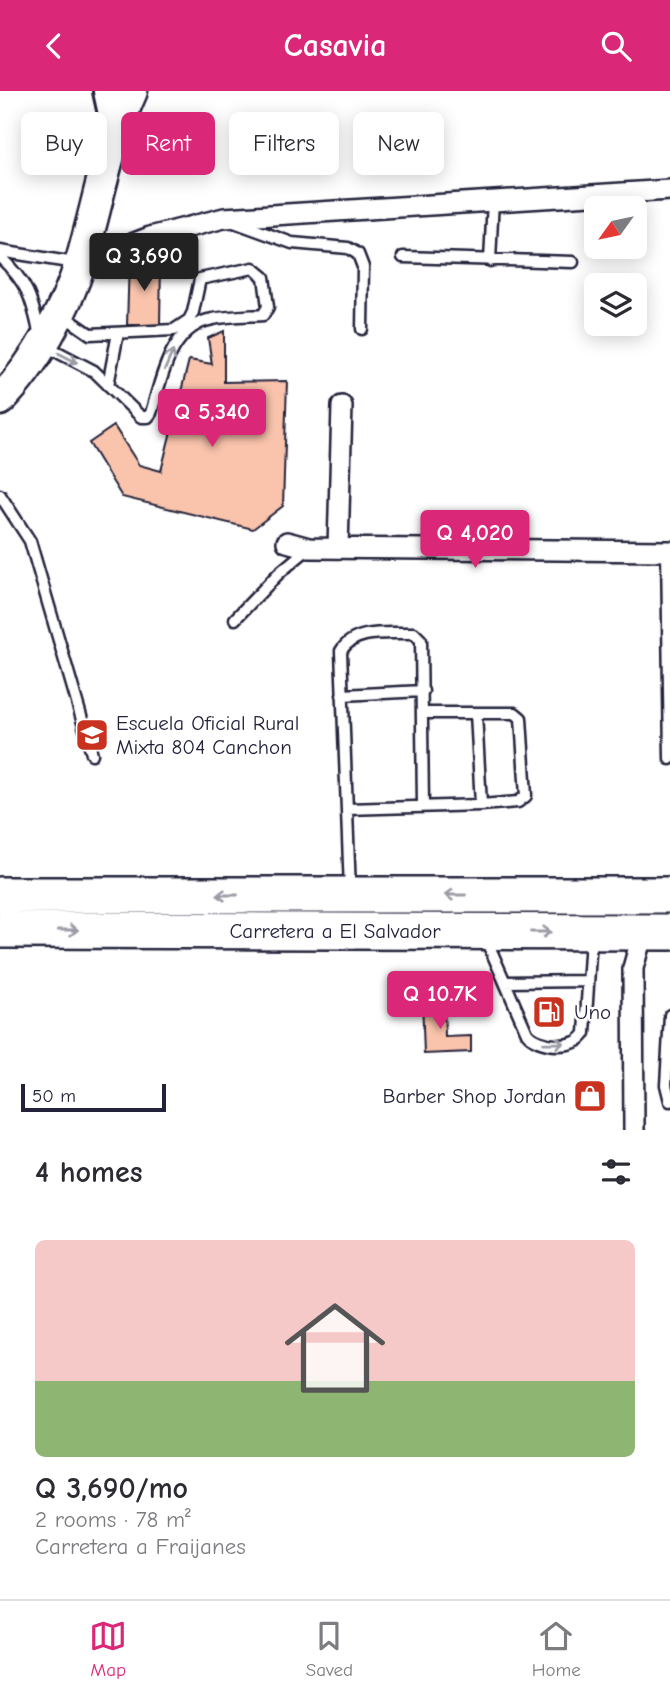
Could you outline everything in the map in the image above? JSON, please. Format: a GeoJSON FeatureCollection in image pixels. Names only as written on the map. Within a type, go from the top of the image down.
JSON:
{"type":"FeatureCollection","features":[{"type":"Feature","properties":{"kind":"highway","name":"Carretera a El Salvador"},"geometry":{"type":"LineString","coordinates":[[0,895],[670,895]]}},
{"type":"Feature","properties":{"kind":"highway","name":"Carretera a El Salvador"},"geometry":{"type":"LineString","coordinates":[[0,930],[644,932]]}},
{"type":"Feature","properties":{"kind":"main road"},"geometry":{"type":"LineString","coordinates":[[0,400],[42,344],[80,264],[115,128],[132,91]]}},
{"type":"Feature","properties":{"kind":"street"},"geometry":{"type":"LineString","coordinates":[[107,91],[115,128]]}},
{"type":"Feature","properties":{"kind":"street"},"geometry":{"type":"LineString","coordinates":[[80,264],[150,237],[224,218],[493,199],[670,190]]}},
{"type":"Feature","properties":{"kind":"street"},"geometry":{"type":"LineString","coordinates":[[338,548],[342,406]]}},
{"type":"Feature","properties":{"kind":"street"},"geometry":{"type":"LineString","coordinates":[[287,542],[309,548],[668,551]]}},
{"type":"Feature","properties":{"kind":"street"},"geometry":{"type":"LineString","coordinates":[[633,968],[644,932]]}},
{"type":"Feature","properties":{"kind":"street"},"geometry":{"type":"LineString","coordinates":[[634,1130],[633,968],[644,932]]}},
{"type":"Feature","properties":{"kind":"lane"},"geometry":{"type":"LineString","coordinates":[[490,261],[493,199]]}},
{"type":"Feature","properties":{"kind":"lane"},"geometry":{"type":"LineString","coordinates":[[224,218],[292,243],[348,248],[358,254],[363,267],[362,329]]}},
{"type":"Feature","properties":{"kind":"lane"},"geometry":{"type":"LineString","coordinates":[[0,251],[80,264]]}},
{"type":"Feature","properties":{"kind":"lane"},"geometry":{"type":"LineString","coordinates":[[0,257],[16,273],[32,299],[42,344],[89,368],[141,417],[148,417],[178,340],[192,327],[212,319],[262,315],[268,307],[264,277],[253,268],[205,275],[198,282],[193,312],[174,330],[87,333],[59,311]]}},
{"type":"Feature","properties":{"kind":"lane"},"geometry":{"type":"LineString","coordinates":[[402,257],[573,262]]}},
{"type":"Feature","properties":{"kind":"lane"},"geometry":{"type":"LineString","coordinates":[[108,385],[118,333]]}},
{"type":"Feature","properties":{"kind":"lane"},"geometry":{"type":"LineString","coordinates":[[0,495],[30,541],[92,754]]}},
{"type":"Feature","properties":{"kind":"lane"},"geometry":{"type":"LineString","coordinates":[[235,619],[293,559],[309,548]]}},
{"type":"Feature","properties":{"kind":"lane"},"geometry":{"type":"LineString","coordinates":[[668,551],[670,759]]}},
{"type":"Feature","properties":{"kind":"lane"},"geometry":{"type":"LineString","coordinates":[[350,895],[341,651],[346,642],[357,636],[414,633],[421,640],[423,806]]}},
{"type":"Feature","properties":{"kind":"lane"},"geometry":{"type":"LineString","coordinates":[[342,695],[423,691]]}},
{"type":"Feature","properties":{"kind":"lane"},"geometry":{"type":"LineString","coordinates":[[347,809],[481,805],[518,802],[526,796],[521,718],[515,713],[423,713]]}},
{"type":"Feature","properties":{"kind":"lane"},"geometry":{"type":"LineString","coordinates":[[476,713],[481,805]]}},
{"type":"Feature","properties":{"kind":"lane"},"geometry":{"type":"LineString","coordinates":[[483,932],[532,1040],[542,1044],[574,1043],[582,1039],[585,1033],[588,981]]}},
{"type":"Feature","properties":{"kind":"lane"},"geometry":{"type":"LineString","coordinates":[[505,982],[588,981],[644,932]]}},
{"type":"Feature","properties":{"kind":"lane"},"geometry":{"type":"LineString","coordinates":[[670,1015],[666,1085],[667,1098],[670,1101]]}},
{"type":"Feature","properties":{"kind":"building"},"geometry":{"type":"Polygon","coordinates":[[[129,260],[161,261],[160,325],[127,325],[129,260]]]}},
{"type":"Feature","properties":{"kind":"building"},"geometry":{"type":"Polygon","coordinates":[[[224,331],[224,382],[287,381],[283,506],[253,529],[122,497],[89,443],[114,426],[139,465],[161,471],[189,360],[212,364],[208,338],[224,331]]]}},
{"type":"Feature","properties":{"kind":"building"},"geometry":{"type":"Polygon","coordinates":[[[422,999],[444,999],[445,1037],[471,1036],[471,1052],[424,1054],[422,999]]]}},
{"type":"Feature","properties":{"kind":"place","name":"Escuela Oficial Rural Mixta 804 Canchon"},"geometry":{"type":"Point","coordinates":[92,735]}},
{"type":"Feature","properties":{"kind":"place","name":"Uno"},"geometry":{"type":"Point","coordinates":[549,1012]}},
{"type":"Feature","properties":{"kind":"place","name":"Barber Shop Jordan"},"geometry":{"type":"Point","coordinates":[590,1096]}}]}
